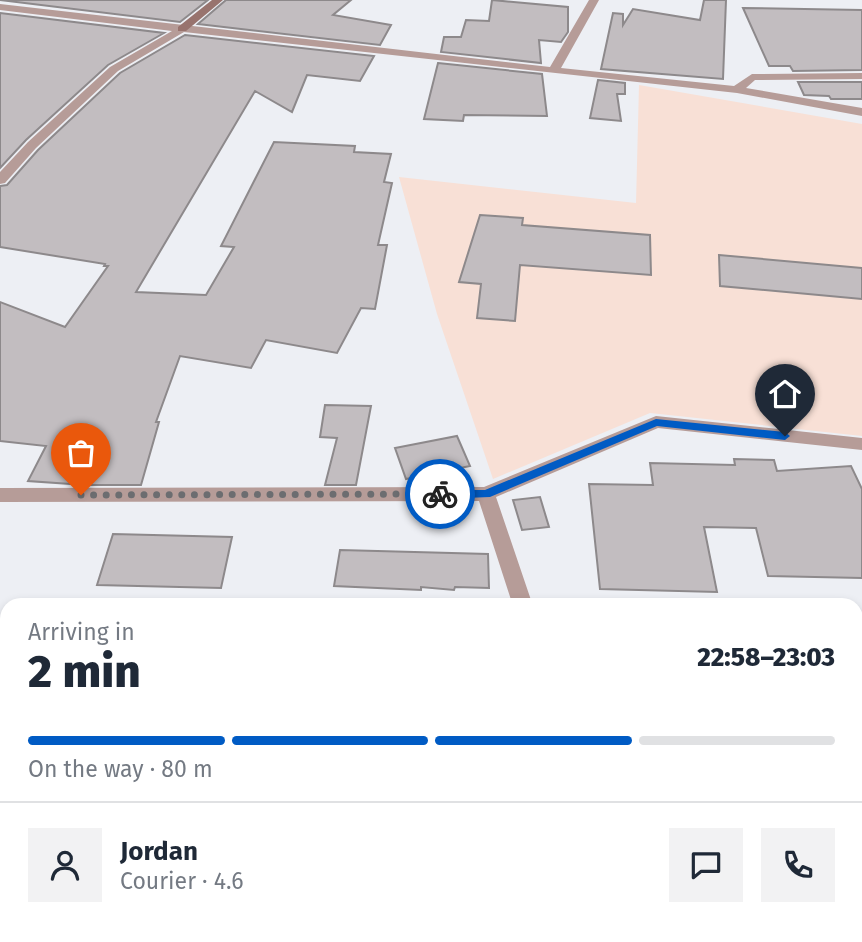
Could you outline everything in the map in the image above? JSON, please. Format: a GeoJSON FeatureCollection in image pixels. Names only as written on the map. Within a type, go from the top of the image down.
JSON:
{"type":"FeatureCollection","features":[{"type":"Feature","properties":{"kind":"street"},"geometry":{"type":"LineString","coordinates":[[0,180],[32,145],[114,69],[182,29],[218,0]]}},
{"type":"Feature","properties":{"kind":"street"},"geometry":{"type":"LineString","coordinates":[[554,70],[594,0]]}},
{"type":"Feature","properties":{"kind":"street"},"geometry":{"type":"LineString","coordinates":[[0,7],[737,90],[862,112]]}},
{"type":"Feature","properties":{"kind":"street"},"geometry":{"type":"LineString","coordinates":[[737,90],[752,77],[862,76]]}},
{"type":"Feature","properties":{"kind":"street"},"geometry":{"type":"LineString","coordinates":[[0,495],[486,494],[656,422],[862,444]]}},
{"type":"Feature","properties":{"kind":"street"},"geometry":{"type":"LineString","coordinates":[[486,494],[520,598]]}},
{"type":"Feature","properties":{"kind":"shaded area"},"geometry":{"type":"Polygon","coordinates":[[[639,85],[862,124],[862,436],[650,413],[493,479],[437,314],[399,177],[636,203],[639,85]]]}},
{"type":"Feature","properties":{"kind":"building"},"geometry":{"type":"Polygon","coordinates":[[[0,0],[208,0],[180,22],[0,0]]]}},
{"type":"Feature","properties":{"kind":"building"},"geometry":{"type":"Polygon","coordinates":[[[226,0],[351,0],[333,15],[391,25],[380,45],[198,24],[226,0]]]}},
{"type":"Feature","properties":{"kind":"building"},"geometry":{"type":"Polygon","coordinates":[[[492,0],[568,7],[568,32],[561,42],[539,40],[541,63],[441,52],[444,37],[461,37],[466,20],[489,21],[492,0]]]}},
{"type":"Feature","properties":{"kind":"building"},"geometry":{"type":"Polygon","coordinates":[[[704,0],[726,0],[723,79],[601,69],[613,13],[623,14],[623,25],[633,9],[700,20],[704,0]]]}},
{"type":"Feature","properties":{"kind":"building"},"geometry":{"type":"Polygon","coordinates":[[[743,8],[862,10],[862,70],[793,71],[790,66],[769,66],[743,8]]]}},
{"type":"Feature","properties":{"kind":"building"},"geometry":{"type":"Polygon","coordinates":[[[0,13],[164,33],[108,65],[26,140],[0,168],[0,13]]]}},
{"type":"Feature","properties":{"kind":"building"},"geometry":{"type":"Polygon","coordinates":[[[185,35],[374,56],[360,81],[307,75],[292,112],[255,91],[136,292],[206,295],[234,247],[221,246],[274,142],[355,146],[354,152],[391,154],[384,182],[392,183],[378,245],[387,245],[375,309],[361,308],[337,353],[266,340],[251,368],[180,356],[156,422],[159,422],[141,485],[28,481],[46,446],[0,441],[0,302],[65,327],[108,266],[0,247],[0,186],[7,185],[38,150],[120,73],[185,35]]]}},
{"type":"Feature","properties":{"kind":"building"},"geometry":{"type":"Polygon","coordinates":[[[438,63],[542,74],[547,116],[464,115],[463,121],[424,119],[438,63]]]}},
{"type":"Feature","properties":{"kind":"building"},"geometry":{"type":"Polygon","coordinates":[[[598,80],[625,83],[625,94],[617,94],[621,121],[590,118],[598,80]]]}},
{"type":"Feature","properties":{"kind":"building"},"geometry":{"type":"Polygon","coordinates":[[[798,82],[862,82],[862,99],[831,99],[829,96],[804,95],[798,82]]]}},
{"type":"Feature","properties":{"kind":"building"},"geometry":{"type":"Polygon","coordinates":[[[480,215],[523,218],[522,225],[650,235],[651,275],[520,265],[515,321],[477,318],[481,284],[459,282],[480,215]]]}},
{"type":"Feature","properties":{"kind":"building"},"geometry":{"type":"Polygon","coordinates":[[[719,255],[862,268],[862,299],[720,286],[719,255]]]}},
{"type":"Feature","properties":{"kind":"building"},"geometry":{"type":"Polygon","coordinates":[[[325,405],[371,406],[356,485],[325,485],[337,438],[320,437],[325,405]]]}},
{"type":"Feature","properties":{"kind":"building"},"geometry":{"type":"Polygon","coordinates":[[[457,436],[470,466],[406,479],[395,448],[457,436]]]}},
{"type":"Feature","properties":{"kind":"building"},"geometry":{"type":"Polygon","coordinates":[[[734,459],[774,460],[777,471],[851,466],[862,489],[862,578],[768,576],[756,528],[704,527],[717,592],[600,589],[589,484],[653,485],[650,463],[735,465],[734,459]]]}},
{"type":"Feature","properties":{"kind":"building"},"geometry":{"type":"Polygon","coordinates":[[[540,497],[549,527],[522,530],[513,500],[540,497]]]}},
{"type":"Feature","properties":{"kind":"building"},"geometry":{"type":"Polygon","coordinates":[[[113,534],[232,537],[221,588],[97,585],[113,534]]]}},
{"type":"Feature","properties":{"kind":"building"},"geometry":{"type":"Polygon","coordinates":[[[340,550],[488,554],[489,588],[455,587],[454,590],[421,587],[421,590],[334,586],[340,550]]]}},
{"type":"Feature","properties":{"kind":"way so far"},"geometry":{"type":"LineString","coordinates":[[81,495],[440,494]]}},
{"type":"Feature","properties":{"kind":"route"},"geometry":{"type":"LineString","coordinates":[[440,494],[486,494],[656,422],[785,436]]}}]}
